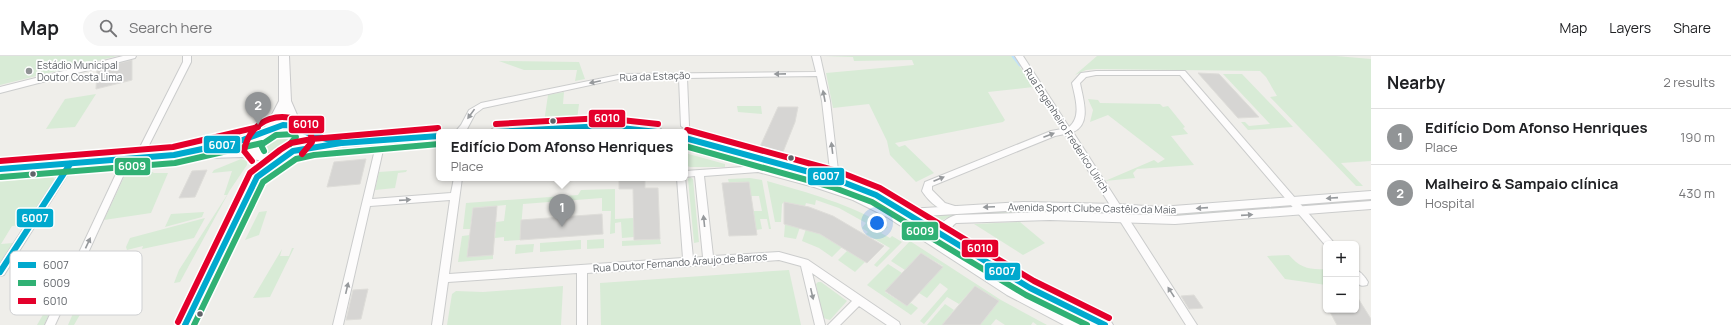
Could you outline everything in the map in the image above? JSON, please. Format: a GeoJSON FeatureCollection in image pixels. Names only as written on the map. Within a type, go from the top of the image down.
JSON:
{"type":"FeatureCollection","features":[{"type":"Feature","properties":{"kind":"main road"},"geometry":{"type":"LineString","coordinates":[[185,325],[257,177],[257,155],[253,145],[278,116],[285,101],[284,56]]}},
{"type":"Feature","properties":{"kind":"main road"},"geometry":{"type":"LineString","coordinates":[[257,177],[302,143],[304,137],[285,101]]}},
{"type":"Feature","properties":{"kind":"main road"},"geometry":{"type":"LineString","coordinates":[[174,155],[265,132],[283,125],[342,143]]}},
{"type":"Feature","properties":{"kind":"main road"},"geometry":{"type":"LineString","coordinates":[[536,129],[575,126],[603,126],[630,129]]}},
{"type":"Feature","properties":{"kind":"main road"},"geometry":{"type":"LineString","coordinates":[[688,133],[835,179],[876,195],[1030,288],[1105,325]]}},
{"type":"Feature","properties":{"kind":"main road"},"geometry":{"type":"LineString","coordinates":[[0,169],[174,155],[242,152],[270,158],[342,143],[436,136]]}},
{"type":"Feature","properties":{"kind":"street"},"geometry":{"type":"LineString","coordinates":[[0,90],[132,56]]}},
{"type":"Feature","properties":{"kind":"street"},"geometry":{"type":"LineString","coordinates":[[87,251],[133,159],[187,62],[187,56]]}},
{"type":"Feature","properties":{"kind":"street"},"geometry":{"type":"LineString","coordinates":[[816,56],[826,101],[835,179]]}},
{"type":"Feature","properties":{"kind":"street","name":"Rua Engenheiro Frederico Ulrich"},"geometry":{"type":"LineString","coordinates":[[1019,56],[1192,325]]}},
{"type":"Feature","properties":{"kind":"street"},"geometry":{"type":"LineString","coordinates":[[955,209],[939,203],[927,191],[928,184],[1054,133],[1067,131],[1076,127],[1081,114],[1076,82],[1084,75],[1096,73],[1182,73],[1327,241]]}},
{"type":"Feature","properties":{"kind":"street","name":"Rua da Estação"},"geometry":{"type":"LineString","coordinates":[[463,129],[466,127],[471,112],[481,106],[618,77],[819,74]]}},
{"type":"Feature","properties":{"kind":"street"},"geometry":{"type":"LineString","coordinates":[[683,75],[685,129]]}},
{"type":"Feature","properties":{"kind":"street"},"geometry":{"type":"LineString","coordinates":[[338,325],[381,141]]}},
{"type":"Feature","properties":{"kind":"street"},"geometry":{"type":"LineString","coordinates":[[14,251],[70,164]]}},
{"type":"Feature","properties":{"kind":"street"},"geometry":{"type":"LineString","coordinates":[[688,174],[758,169],[823,186],[856,198],[890,215],[1011,292],[1074,325]]}},
{"type":"Feature","properties":{"kind":"street"},"geometry":{"type":"LineString","coordinates":[[699,172],[708,260]]}},
{"type":"Feature","properties":{"kind":"street"},"geometry":{"type":"LineString","coordinates":[[437,325],[458,181]]}},
{"type":"Feature","properties":{"kind":"street"},"geometry":{"type":"LineString","coordinates":[[681,181],[688,261]]}},
{"type":"Feature","properties":{"kind":"street","name":"Avenida Sport Clube Castêlo da Maia"},"geometry":{"type":"LineString","coordinates":[[941,233],[950,221],[956,219],[1121,213],[1371,195]]}},
{"type":"Feature","properties":{"kind":"street"},"geometry":{"type":"LineString","coordinates":[[367,203],[456,196]]}},
{"type":"Feature","properties":{"kind":"street","name":"Avenida Sport Clube Castêlo da Maia"},"geometry":{"type":"LineString","coordinates":[[908,213],[1023,206],[1121,213],[1174,220],[1371,205]]}},
{"type":"Feature","properties":{"kind":"street","name":"Rua Doutor Fernando Áraujo de Barros"},"geometry":{"type":"LineString","coordinates":[[444,278],[770,255],[790,258],[805,263],[895,325]]}},
{"type":"Feature","properties":{"kind":"street"},"geometry":{"type":"LineString","coordinates":[[0,272],[10,257]]}},
{"type":"Feature","properties":{"kind":"street"},"geometry":{"type":"LineString","coordinates":[[805,263],[820,325]]}},
{"type":"Feature","properties":{"kind":"street"},"geometry":{"type":"LineString","coordinates":[[582,268],[582,325]]}},
{"type":"Feature","properties":{"kind":"street"},"geometry":{"type":"LineString","coordinates":[[833,325],[859,300]]}},
{"type":"Feature","properties":{"kind":"street"},"geometry":{"type":"LineString","coordinates":[[50,325],[55,315]]}},
{"type":"Feature","properties":{"kind":"green space","name":"Estádio Municipal Doutor Costa Lima"},"geometry":{"type":"Polygon","coordinates":[[[0,56],[117,56],[0,85],[0,56]]]}},
{"type":"Feature","properties":{"kind":"green space"},"geometry":{"type":"Polygon","coordinates":[[[823,56],[1013,56],[1033,87],[988,92],[1005,120],[1003,122],[895,143],[899,147],[905,145],[934,173],[916,182],[890,155],[887,141],[869,104],[833,108],[826,73],[914,65],[912,60],[854,61],[853,57],[823,56]]]}},
{"type":"Feature","properties":{"kind":"green space"},"geometry":{"type":"Polygon","coordinates":[[[1097,56],[1336,56],[1371,59],[1371,161],[1341,163],[1363,186],[1356,186],[1270,97],[1277,96],[1266,77],[1260,71],[1096,69],[1086,70],[1075,75],[1097,56]]]}},
{"type":"Feature","properties":{"kind":"green space"},"geometry":{"type":"Polygon","coordinates":[[[499,61],[579,62],[585,79],[575,81],[577,70],[524,70],[499,61]]]}},
{"type":"Feature","properties":{"kind":"green space"},"geometry":{"type":"Polygon","coordinates":[[[1223,74],[1242,74],[1293,127],[1248,130],[1241,122],[1245,122],[1249,126],[1270,124],[1223,74]]]}},
{"type":"Feature","properties":{"kind":"green space"},"geometry":{"type":"Polygon","coordinates":[[[564,92],[563,104],[579,104],[577,120],[544,122],[548,95],[564,92]]]}},
{"type":"Feature","properties":{"kind":"green space"},"geometry":{"type":"Polygon","coordinates":[[[96,94],[75,127],[46,129],[65,99],[96,94]]]}},
{"type":"Feature","properties":{"kind":"green space"},"geometry":{"type":"Polygon","coordinates":[[[1088,99],[1098,100],[1100,103],[1160,104],[1163,107],[1168,106],[1185,127],[1183,128],[1188,134],[1171,136],[1194,165],[1137,169],[1133,173],[1135,178],[1105,181],[1154,160],[1158,163],[1165,159],[1108,115],[1090,122],[1093,110],[1088,99]]]}},
{"type":"Feature","properties":{"kind":"green space"},"geometry":{"type":"Polygon","coordinates":[[[737,106],[761,106],[762,114],[738,112],[737,106]]]}},
{"type":"Feature","properties":{"kind":"green space"},"geometry":{"type":"Polygon","coordinates":[[[285,129],[293,131],[298,136],[296,142],[289,150],[272,153],[261,150],[260,143],[265,137],[274,132],[285,129]]]}},
{"type":"Feature","properties":{"kind":"green space"},"geometry":{"type":"Polygon","coordinates":[[[688,154],[725,164],[725,167],[688,166],[688,154]]]}},
{"type":"Feature","properties":{"kind":"green space"},"geometry":{"type":"Polygon","coordinates":[[[241,159],[247,161],[247,165],[230,190],[180,282],[174,283],[179,270],[227,195],[224,195],[232,171],[212,173],[214,170],[241,159]]]}},
{"type":"Feature","properties":{"kind":"green space"},"geometry":{"type":"Polygon","coordinates":[[[771,165],[822,179],[857,191],[894,209],[891,211],[862,196],[831,185],[770,168],[771,165]]]}},
{"type":"Feature","properties":{"kind":"green space"},"geometry":{"type":"Polygon","coordinates":[[[134,166],[141,166],[154,173],[168,173],[151,213],[104,220],[126,173],[134,166]]]}},
{"type":"Feature","properties":{"kind":"green space"},"geometry":{"type":"Polygon","coordinates":[[[407,170],[406,172],[398,173],[395,188],[375,190],[379,172],[407,170]]]}},
{"type":"Feature","properties":{"kind":"green space"},"geometry":{"type":"Polygon","coordinates":[[[41,171],[41,173],[53,175],[54,180],[25,225],[12,226],[1,244],[13,243],[0,263],[0,175],[41,171]]]}},
{"type":"Feature","properties":{"kind":"green space"},"geometry":{"type":"Polygon","coordinates":[[[690,177],[693,179],[699,242],[694,243],[688,179],[690,177]]]}},
{"type":"Feature","properties":{"kind":"green space"},"geometry":{"type":"Polygon","coordinates":[[[750,178],[762,180],[771,229],[769,229],[767,219],[760,219],[762,229],[756,230],[753,211],[762,211],[759,196],[751,196],[748,182],[729,183],[728,179],[750,178]]]}},
{"type":"Feature","properties":{"kind":"green space"},"geometry":{"type":"Polygon","coordinates":[[[767,181],[829,200],[859,212],[888,227],[881,233],[890,238],[892,236],[902,242],[877,267],[874,265],[890,248],[866,234],[868,232],[862,228],[866,223],[839,208],[816,200],[815,205],[806,203],[805,206],[784,202],[782,204],[781,222],[775,222],[767,181]]]}},
{"type":"Feature","properties":{"kind":"green space"},"geometry":{"type":"Polygon","coordinates":[[[615,189],[615,219],[634,218],[634,237],[622,238],[621,222],[615,223],[615,233],[610,234],[611,211],[602,211],[602,198],[523,204],[520,240],[504,241],[504,237],[495,238],[496,222],[504,221],[506,205],[473,208],[470,229],[463,229],[466,203],[578,195],[581,190],[615,189]]]}},
{"type":"Feature","properties":{"kind":"green space"},"geometry":{"type":"Polygon","coordinates":[[[1273,206],[1275,209],[1170,217],[1144,216],[1143,214],[1273,206]]]}},
{"type":"Feature","properties":{"kind":"green space"},"geometry":{"type":"Polygon","coordinates":[[[1035,210],[1071,211],[1072,213],[1020,212],[962,215],[961,212],[1035,210]]]}},
{"type":"Feature","properties":{"kind":"green space"},"geometry":{"type":"Polygon","coordinates":[[[267,211],[259,235],[245,240],[259,212],[267,211]]]}},
{"type":"Feature","properties":{"kind":"green space"},"geometry":{"type":"Polygon","coordinates":[[[897,211],[1094,325],[1088,325],[1071,319],[1029,296],[971,262],[895,213],[897,211]]]}},
{"type":"Feature","properties":{"kind":"green space"},"geometry":{"type":"Polygon","coordinates":[[[204,212],[202,217],[165,227],[171,214],[204,212]]]}},
{"type":"Feature","properties":{"kind":"green space"},"geometry":{"type":"Polygon","coordinates":[[[956,212],[957,215],[936,223],[919,215],[956,212]]]}},
{"type":"Feature","properties":{"kind":"green space"},"geometry":{"type":"Polygon","coordinates":[[[205,218],[194,238],[142,249],[143,246],[127,250],[126,247],[130,238],[205,218]]]}},
{"type":"Feature","properties":{"kind":"green space"},"geometry":{"type":"Polygon","coordinates":[[[1020,222],[1045,243],[1023,255],[974,224],[1020,222]]]}},
{"type":"Feature","properties":{"kind":"green space"},"geometry":{"type":"Polygon","coordinates":[[[785,224],[800,227],[796,239],[784,237],[785,224]]]}},
{"type":"Feature","properties":{"kind":"green space"},"geometry":{"type":"Polygon","coordinates":[[[806,229],[820,234],[842,247],[832,257],[819,248],[802,241],[806,229]]]}},
{"type":"Feature","properties":{"kind":"green space"},"geometry":{"type":"Polygon","coordinates":[[[470,235],[467,257],[493,255],[493,259],[458,262],[462,236],[470,235]]]}},
{"type":"Feature","properties":{"kind":"green space"},"geometry":{"type":"Polygon","coordinates":[[[604,239],[604,248],[587,249],[587,240],[604,239]]]}},
{"type":"Feature","properties":{"kind":"green space"},"geometry":{"type":"Polygon","coordinates":[[[660,239],[661,244],[622,246],[622,241],[660,239]]]}},
{"type":"Feature","properties":{"kind":"green space"},"geometry":{"type":"Polygon","coordinates":[[[581,240],[581,249],[540,252],[540,243],[581,240]]]}},
{"type":"Feature","properties":{"kind":"green space"},"geometry":{"type":"Polygon","coordinates":[[[910,241],[1001,300],[1047,325],[1037,325],[1033,322],[1031,325],[1005,325],[996,319],[991,325],[980,325],[999,301],[975,286],[959,304],[947,297],[924,324],[920,321],[948,289],[940,283],[927,298],[919,293],[943,266],[921,253],[905,270],[891,261],[910,241]]]}},
{"type":"Feature","properties":{"kind":"green space"},"geometry":{"type":"Polygon","coordinates":[[[534,244],[533,252],[515,254],[516,245],[534,244]]]}},
{"type":"Feature","properties":{"kind":"green space"},"geometry":{"type":"Polygon","coordinates":[[[292,248],[294,248],[270,297],[253,298],[282,249],[280,256],[289,256],[292,248]]]}},
{"type":"Feature","properties":{"kind":"green space"},"geometry":{"type":"Polygon","coordinates":[[[848,250],[865,262],[855,272],[838,260],[848,250]]]}},
{"type":"Feature","properties":{"kind":"green space"},"geometry":{"type":"Polygon","coordinates":[[[233,253],[198,325],[193,325],[227,254],[233,253]]]}},
{"type":"Feature","properties":{"kind":"green space"},"geometry":{"type":"Polygon","coordinates":[[[1289,255],[1301,265],[1315,269],[1323,269],[1323,285],[1285,279],[1267,256],[1289,255]]]}},
{"type":"Feature","properties":{"kind":"green space"},"geometry":{"type":"Polygon","coordinates":[[[888,264],[902,273],[885,292],[907,306],[911,303],[918,308],[911,315],[867,285],[888,264]]]}},
{"type":"Feature","properties":{"kind":"green space"},"geometry":{"type":"Polygon","coordinates":[[[789,270],[801,325],[601,325],[600,283],[789,270]]]}},
{"type":"Feature","properties":{"kind":"green space"},"geometry":{"type":"Polygon","coordinates":[[[821,282],[847,301],[830,320],[822,316],[816,284],[821,282]]]}},
{"type":"Feature","properties":{"kind":"green space"},"geometry":{"type":"Polygon","coordinates":[[[563,286],[561,325],[447,325],[452,294],[456,291],[483,292],[563,286]]]}},
{"type":"Feature","properties":{"kind":"green space"},"geometry":{"type":"Polygon","coordinates":[[[945,304],[954,310],[942,325],[927,325],[945,304]]]}},
{"type":"Feature","properties":{"kind":"green space"},"geometry":{"type":"Polygon","coordinates":[[[43,315],[49,315],[44,325],[37,325],[43,315]]]}},
{"type":"Feature","properties":{"kind":"green space"},"geometry":{"type":"Polygon","coordinates":[[[72,315],[80,315],[74,325],[68,325],[72,315]]]}},
{"type":"Feature","properties":{"kind":"building"},"geometry":{"type":"Polygon","coordinates":[[[132,60],[132,80],[96,89],[97,69],[132,60]]]}},
{"type":"Feature","properties":{"kind":"building"},"geometry":{"type":"Polygon","coordinates":[[[1198,73],[1219,74],[1259,117],[1238,118],[1198,73]]]}},
{"type":"Feature","properties":{"kind":"building"},"geometry":{"type":"Polygon","coordinates":[[[778,107],[798,107],[795,122],[781,157],[758,151],[778,107]]]}},
{"type":"Feature","properties":{"kind":"building"},"geometry":{"type":"Polygon","coordinates":[[[366,159],[360,184],[327,187],[334,162],[366,159]]]}},
{"type":"Feature","properties":{"kind":"building"},"geometry":{"type":"Polygon","coordinates":[[[207,170],[195,197],[179,198],[192,171],[207,170]]]}},
{"type":"Feature","properties":{"kind":"building"},"geometry":{"type":"Polygon","coordinates":[[[619,181],[645,181],[645,188],[658,188],[660,239],[634,240],[633,189],[619,189],[619,181]]]}},
{"type":"Feature","properties":{"kind":"building"},"geometry":{"type":"Polygon","coordinates":[[[749,182],[757,235],[729,236],[722,183],[749,182]]]}},
{"type":"Feature","properties":{"kind":"building"},"geometry":{"type":"Polygon","coordinates":[[[784,202],[809,207],[833,216],[884,246],[867,263],[820,234],[784,224],[784,202]]]}},
{"type":"Feature","properties":{"kind":"building"},"geometry":{"type":"Polygon","coordinates":[[[497,206],[493,255],[467,257],[473,208],[497,206]]]}},
{"type":"Feature","properties":{"kind":"building"},"geometry":{"type":"Polygon","coordinates":[[[602,214],[603,234],[520,240],[521,220],[602,214]]]}},
{"type":"Feature","properties":{"kind":"building"},"geometry":{"type":"Polygon","coordinates":[[[921,253],[943,267],[907,306],[885,291],[921,253]]]}},
{"type":"Feature","properties":{"kind":"building"},"geometry":{"type":"Polygon","coordinates":[[[975,286],[999,301],[980,325],[942,325],[975,286]]]}},
{"type":"Feature","properties":{"kind":"building"},"geometry":{"type":"Polygon","coordinates":[[[368,289],[361,319],[346,320],[353,290],[368,289]]]}},
{"type":"Feature","properties":{"kind":"building"},"geometry":{"type":"Polygon","coordinates":[[[1194,295],[1203,308],[1189,309],[1181,296],[1194,295]]]}},
{"type":"Feature","properties":{"kind":"building"},"geometry":{"type":"Polygon","coordinates":[[[1359,300],[1371,319],[1371,325],[1337,325],[1331,313],[1359,313],[1359,300]]]}},
{"type":"Feature","properties":{"kind":"waterway"},"geometry":{"type":"LineString","coordinates":[[1013,56],[1020,65]]}},
{"type":"Feature","properties":{"kind":"transit line","name":"6010"},"geometry":{"type":"LineString","coordinates":[[252,161],[244,151],[246,140],[252,131],[260,124],[270,119],[281,117],[292,117],[302,120],[310,127],[312,142],[302,154]]}},
{"type":"Feature","properties":{"kind":"transit line","name":"6010"},"geometry":{"type":"LineString","coordinates":[[496,124],[603,118],[658,124]]}},
{"type":"Feature","properties":{"kind":"transit line","name":"6007"},"geometry":{"type":"LineString","coordinates":[[0,169],[174,155],[240,141],[283,125],[296,126],[303,131],[319,137],[342,143],[436,136]]}},
{"type":"Feature","properties":{"kind":"transit line","name":"6007"},"geometry":{"type":"LineString","coordinates":[[550,129],[603,126],[630,129]]}},
{"type":"Feature","properties":{"kind":"transit line","name":"6010"},"geometry":{"type":"LineString","coordinates":[[0,161],[173,147],[258,127]]}},
{"type":"Feature","properties":{"kind":"transit line","name":"6010"},"geometry":{"type":"LineString","coordinates":[[178,322],[250,173],[280,150],[291,143],[312,139],[438,128]]}},
{"type":"Feature","properties":{"kind":"transit line","name":"6010"},"geometry":{"type":"LineString","coordinates":[[688,130],[837,171],[880,188],[1034,281],[1109,318]]}},
{"type":"Feature","properties":{"kind":"transit line","name":"6009"},"geometry":{"type":"LineString","coordinates":[[264,151],[261,145],[272,136],[284,133],[294,134],[296,137],[290,144]]}},
{"type":"Feature","properties":{"kind":"transit line","name":"6007"},"geometry":{"type":"LineString","coordinates":[[688,139],[835,179],[876,195],[1030,288],[1105,325]]}},
{"type":"Feature","properties":{"kind":"transit line","name":"6009"},"geometry":{"type":"LineString","coordinates":[[1,177],[175,163],[262,143]]}},
{"type":"Feature","properties":{"kind":"transit line","name":"6007"},"geometry":{"type":"LineString","coordinates":[[185,325],[257,177],[293,151],[341,143]]}},
{"type":"Feature","properties":{"kind":"transit line","name":"6009"},"geometry":{"type":"LineString","coordinates":[[194,325],[263,182],[296,159],[314,155],[436,144]]}},
{"type":"Feature","properties":{"kind":"transit line","name":"6009"},"geometry":{"type":"LineString","coordinates":[[688,147],[832,187],[872,202],[1026,295],[1087,325]]}},
{"type":"Feature","properties":{"kind":"transit line","name":"6007"},"geometry":{"type":"LineString","coordinates":[[14,251],[70,164]]}},
{"type":"Feature","properties":{"kind":"transit line","name":"6007"},"geometry":{"type":"LineString","coordinates":[[0,272],[10,257]]}},
{"type":"Feature","properties":{"kind":"place","name":"Estádio Municipal Doutor Costa Lima"},"geometry":{"type":"Point","coordinates":[29,71]}},
{"type":"Feature","properties":{"kind":"place","name":"Malheiro & Sampaio clínica"},"geometry":{"type":"Point","coordinates":[258,125]}},
{"type":"Feature","properties":{"kind":"place","name":"Edifício Dom Afonso Henriques"},"geometry":{"type":"Point","coordinates":[562,227]}}]}
